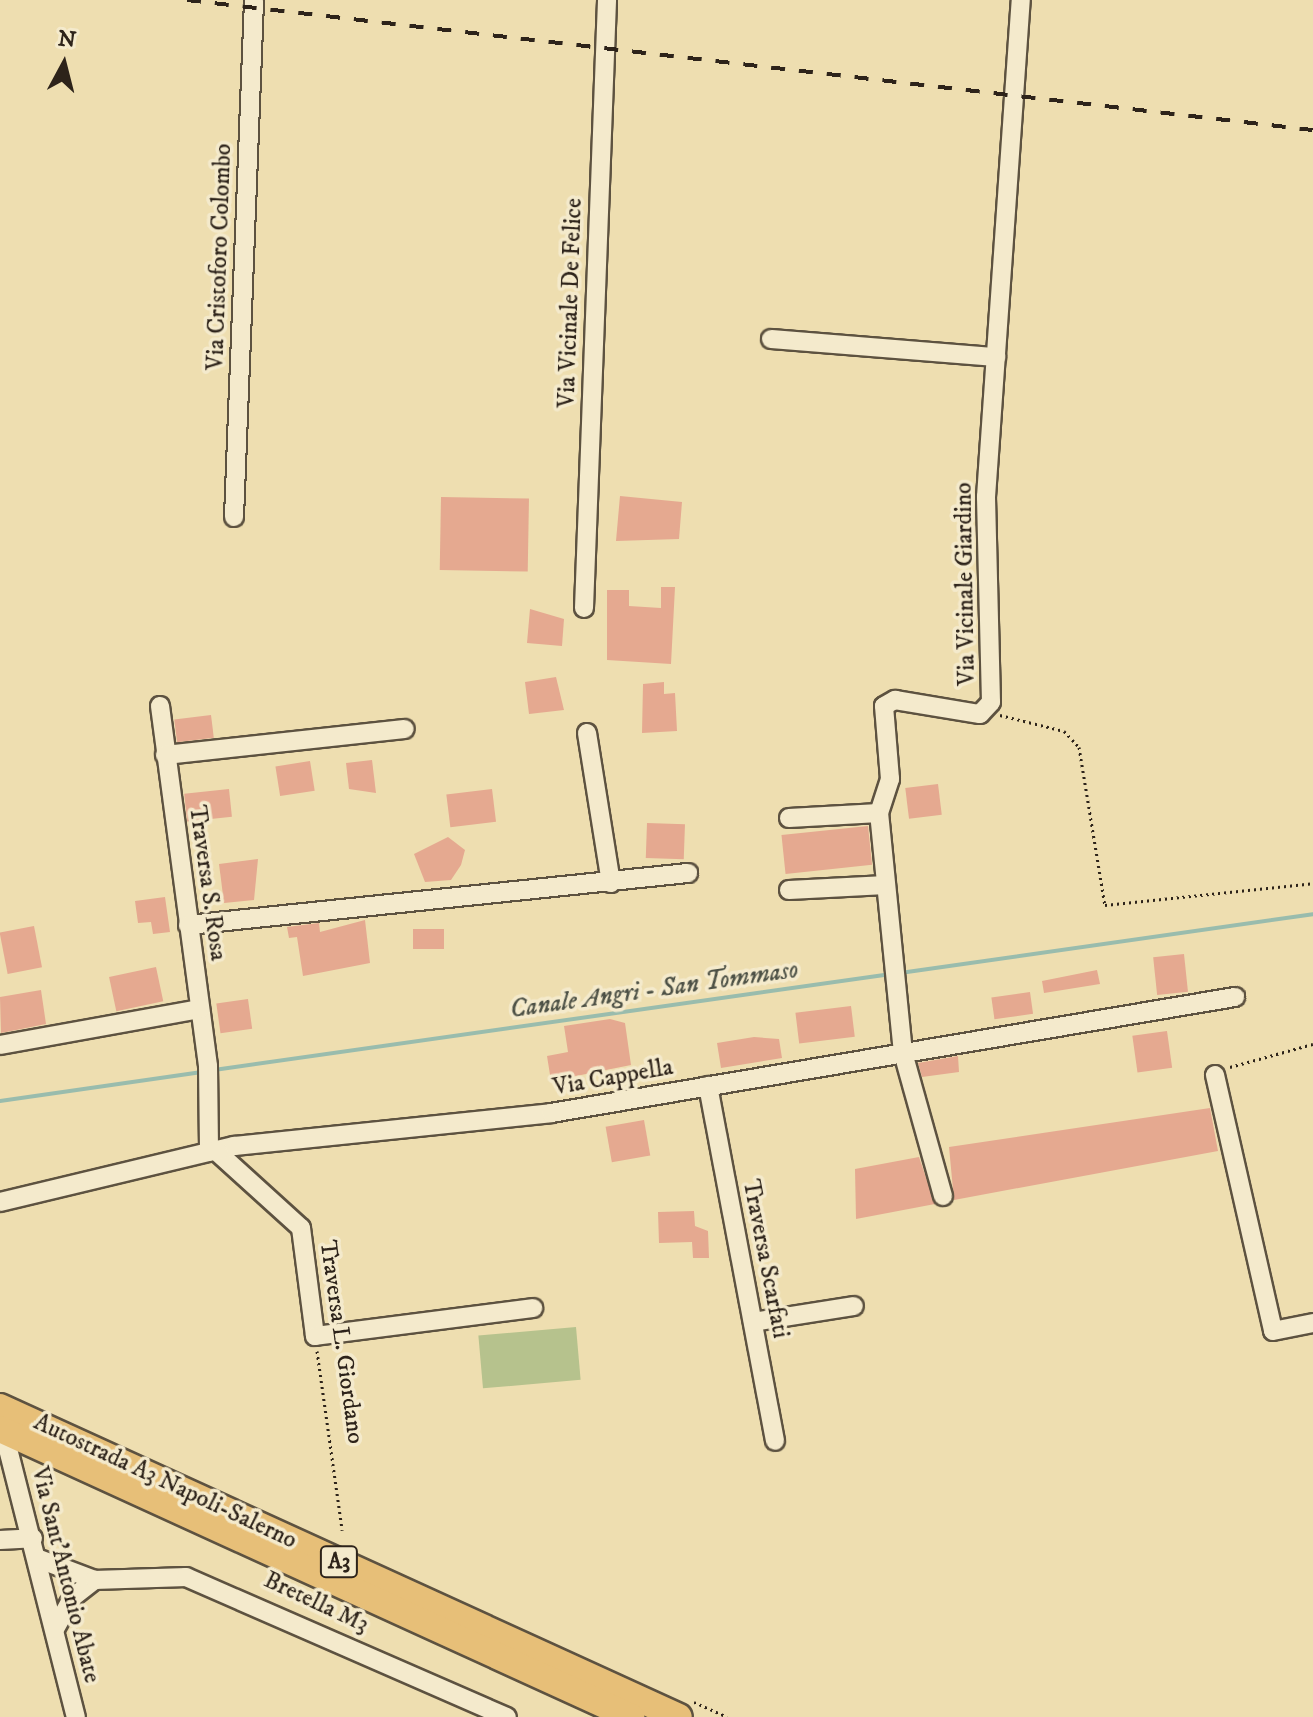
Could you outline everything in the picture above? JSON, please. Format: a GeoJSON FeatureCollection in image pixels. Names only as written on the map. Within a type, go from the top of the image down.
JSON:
{"type":"FeatureCollection","features":[{"type":"Feature","properties":{"kind":"highway","name":"Autostrada A3 Napoli-Salerno"},"geometry":{"type":"LineString","coordinates":[[0,1407],[679,1717]]}},
{"type":"Feature","properties":{"kind":"highway","name":"Autostrada A3 Napoli-Salerno"},"geometry":{"type":"LineString","coordinates":[[3,1437],[631,1717]]}},
{"type":"Feature","properties":{"kind":"street","name":"Via Cristoforo Colombo"},"geometry":{"type":"LineString","coordinates":[[234,517],[254,0]]}},
{"type":"Feature","properties":{"kind":"street","name":"Via Vicinale De Felice"},"geometry":{"type":"LineString","coordinates":[[584,608],[607,0]]}},
{"type":"Feature","properties":{"kind":"street","name":"Via Vicinale Giardino"},"geometry":{"type":"LineString","coordinates":[[943,1196],[903,1053],[879,813],[890,779],[888,701],[980,714],[989,707],[986,497],[1021,0]]}},
{"type":"Feature","properties":{"kind":"street"},"geometry":{"type":"LineString","coordinates":[[771,339],[996,357]]}},
{"type":"Feature","properties":{"kind":"street","name":"Traversa S. Rosa"},"geometry":{"type":"LineString","coordinates":[[160,706],[208,1073],[212,1151]]}},
{"type":"Feature","properties":{"kind":"street"},"geometry":{"type":"LineString","coordinates":[[165,755],[405,729]]}},
{"type":"Feature","properties":{"kind":"street"},"geometry":{"type":"LineString","coordinates":[[587,733],[611,883]]}},
{"type":"Feature","properties":{"kind":"street"},"geometry":{"type":"LineString","coordinates":[[789,818],[879,813]]}},
{"type":"Feature","properties":{"kind":"street"},"geometry":{"type":"LineString","coordinates":[[188,925],[688,873]]}},
{"type":"Feature","properties":{"kind":"street"},"geometry":{"type":"LineString","coordinates":[[789,890],[886,885]]}},
{"type":"Feature","properties":{"kind":"street","name":"Via Cappella"},"geometry":{"type":"LineString","coordinates":[[0,1202],[212,1151],[551,1113],[1235,997]]}},
{"type":"Feature","properties":{"kind":"street"},"geometry":{"type":"LineString","coordinates":[[0,1045],[200,1009]]}},
{"type":"Feature","properties":{"kind":"street"},"geometry":{"type":"LineString","coordinates":[[1215,1075],[1273,1331],[1313,1323]]}},
{"type":"Feature","properties":{"kind":"street","name":"Traversa Scarfati"},"geometry":{"type":"LineString","coordinates":[[708,1086],[775,1441]]}},
{"type":"Feature","properties":{"kind":"street","name":"Traversa L. Giordano"},"geometry":{"type":"LineString","coordinates":[[212,1151],[301,1228],[315,1336]]}},
{"type":"Feature","properties":{"kind":"street"},"geometry":{"type":"LineString","coordinates":[[753,1322],[854,1306]]}},
{"type":"Feature","properties":{"kind":"street"},"geometry":{"type":"LineString","coordinates":[[315,1336],[533,1308]]}},
{"type":"Feature","properties":{"kind":"street","name":"Via Sant'Antonio Abate"},"geometry":{"type":"LineString","coordinates":[[3,1437],[39,1559],[76,1717]]}},
{"type":"Feature","properties":{"kind":"street"},"geometry":{"type":"LineString","coordinates":[[0,1540],[33,1538]]}},
{"type":"Feature","properties":{"kind":"street"},"geometry":{"type":"LineString","coordinates":[[39,1559],[82,1582],[55,1629]]}},
{"type":"Feature","properties":{"kind":"street","name":"Bretella M3"},"geometry":{"type":"LineString","coordinates":[[46,1588],[166,1575],[216,1585],[507,1717]]}},
{"type":"Feature","properties":{"kind":"path"},"geometry":{"type":"LineString","coordinates":[[989,707],[1064,731],[1079,747],[1105,905],[1313,883]]}},
{"type":"Feature","properties":{"kind":"path"},"geometry":{"type":"LineString","coordinates":[[1215,1075],[1259,1054],[1313,1044]]}},
{"type":"Feature","properties":{"kind":"path","name":"Traversa L. Giordano"},"geometry":{"type":"LineString","coordinates":[[315,1336],[342,1530]]}},
{"type":"Feature","properties":{"kind":"green space"},"geometry":{"type":"Polygon","coordinates":[[[576,1327],[581,1380],[483,1388],[478,1336],[576,1327]]]}},
{"type":"Feature","properties":{"kind":"building"},"geometry":{"type":"Polygon","coordinates":[[[620,496],[682,502],[679,539],[616,541],[620,496]]]}},
{"type":"Feature","properties":{"kind":"building"},"geometry":{"type":"Polygon","coordinates":[[[441,497],[529,499],[528,572],[440,570],[441,497]]]}},
{"type":"Feature","properties":{"kind":"building"},"geometry":{"type":"Polygon","coordinates":[[[661,587],[675,587],[671,664],[607,660],[607,590],[629,590],[629,606],[661,608],[661,587]]]}},
{"type":"Feature","properties":{"kind":"building"},"geometry":{"type":"Polygon","coordinates":[[[530,609],[564,619],[562,646],[527,643],[530,609]]]}},
{"type":"Feature","properties":{"kind":"building"},"geometry":{"type":"Polygon","coordinates":[[[556,677],[564,710],[529,714],[525,682],[556,677]]]}},
{"type":"Feature","properties":{"kind":"building"},"geometry":{"type":"Polygon","coordinates":[[[664,682],[664,694],[675,693],[677,731],[642,733],[643,684],[664,682]]]}},
{"type":"Feature","properties":{"kind":"building"},"geometry":{"type":"Polygon","coordinates":[[[211,715],[214,738],[177,742],[174,720],[211,715]]]}},
{"type":"Feature","properties":{"kind":"building"},"geometry":{"type":"Polygon","coordinates":[[[372,760],[376,793],[349,789],[346,763],[372,760]]]}},
{"type":"Feature","properties":{"kind":"building"},"geometry":{"type":"Polygon","coordinates":[[[310,761],[315,791],[280,796],[275,766],[310,761]]]}},
{"type":"Feature","properties":{"kind":"building"},"geometry":{"type":"Polygon","coordinates":[[[938,784],[942,815],[909,819],[905,788],[938,784]]]}},
{"type":"Feature","properties":{"kind":"building"},"geometry":{"type":"Polygon","coordinates":[[[229,789],[232,817],[187,822],[184,794],[229,789]]]}},
{"type":"Feature","properties":{"kind":"building"},"geometry":{"type":"Polygon","coordinates":[[[492,789],[496,822],[450,827],[446,795],[492,789]]]}},
{"type":"Feature","properties":{"kind":"building"},"geometry":{"type":"Polygon","coordinates":[[[647,823],[685,824],[684,859],[646,858],[647,823]]]}},
{"type":"Feature","properties":{"kind":"building"},"geometry":{"type":"Polygon","coordinates":[[[868,826],[872,865],[786,874],[781,835],[868,826]]]}},
{"type":"Feature","properties":{"kind":"building"},"geometry":{"type":"Polygon","coordinates":[[[448,837],[465,850],[461,865],[451,880],[425,882],[414,854],[448,837]]]}},
{"type":"Feature","properties":{"kind":"building"},"geometry":{"type":"Polygon","coordinates":[[[258,859],[254,900],[224,903],[219,864],[258,859]]]}},
{"type":"Feature","properties":{"kind":"building"},"geometry":{"type":"Polygon","coordinates":[[[165,897],[170,932],[153,934],[151,922],[138,923],[135,901],[165,897]]]}},
{"type":"Feature","properties":{"kind":"building"},"geometry":{"type":"Polygon","coordinates":[[[365,920],[370,963],[303,976],[297,937],[289,938],[287,927],[319,923],[320,932],[365,920]]]}},
{"type":"Feature","properties":{"kind":"building"},"geometry":{"type":"Polygon","coordinates":[[[34,926],[42,967],[8,974],[0,933],[34,926]]]}},
{"type":"Feature","properties":{"kind":"building"},"geometry":{"type":"Polygon","coordinates":[[[413,929],[444,929],[444,949],[413,949],[413,929]]]}},
{"type":"Feature","properties":{"kind":"building"},"geometry":{"type":"Polygon","coordinates":[[[1184,954],[1188,992],[1157,995],[1153,957],[1184,954]]]}},
{"type":"Feature","properties":{"kind":"building"},"geometry":{"type":"Polygon","coordinates":[[[156,967],[163,1001],[116,1011],[109,977],[156,967]]]}},
{"type":"Feature","properties":{"kind":"building"},"geometry":{"type":"Polygon","coordinates":[[[1097,970],[1100,984],[1044,993],[1042,981],[1097,970]]]}},
{"type":"Feature","properties":{"kind":"building"},"geometry":{"type":"Polygon","coordinates":[[[41,990],[46,1024],[1,1033],[0,997],[41,990]]]}},
{"type":"Feature","properties":{"kind":"building"},"geometry":{"type":"Polygon","coordinates":[[[1030,992],[1033,1014],[994,1019],[991,997],[1030,992]]]}},
{"type":"Feature","properties":{"kind":"building"},"geometry":{"type":"Polygon","coordinates":[[[248,999],[252,1029],[220,1033],[216,1003],[248,999]]]}},
{"type":"Feature","properties":{"kind":"building"},"geometry":{"type":"Polygon","coordinates":[[[851,1006],[855,1037],[799,1044],[795,1013],[851,1006]]]}},
{"type":"Feature","properties":{"kind":"building"},"geometry":{"type":"Polygon","coordinates":[[[610,1019],[625,1023],[631,1065],[551,1081],[547,1056],[568,1052],[564,1026],[610,1019]]]}},
{"type":"Feature","properties":{"kind":"building"},"geometry":{"type":"Polygon","coordinates":[[[1167,1031],[1172,1068],[1137,1073],[1132,1036],[1167,1031]]]}},
{"type":"Feature","properties":{"kind":"building"},"geometry":{"type":"Polygon","coordinates":[[[754,1037],[779,1039],[782,1058],[721,1068],[717,1043],[754,1037]]]}},
{"type":"Feature","properties":{"kind":"building"},"geometry":{"type":"Polygon","coordinates":[[[958,1056],[959,1072],[922,1077],[918,1063],[958,1056]]]}},
{"type":"Feature","properties":{"kind":"building"},"geometry":{"type":"Polygon","coordinates":[[[1210,1108],[1218,1151],[954,1200],[949,1147],[1210,1108]]]}},
{"type":"Feature","properties":{"kind":"building"},"geometry":{"type":"Polygon","coordinates":[[[644,1120],[650,1155],[612,1162],[606,1127],[644,1120]]]}},
{"type":"Feature","properties":{"kind":"building"},"geometry":{"type":"Polygon","coordinates":[[[919,1157],[935,1204],[856,1219],[855,1169],[919,1157]]]}},
{"type":"Feature","properties":{"kind":"building"},"geometry":{"type":"Polygon","coordinates":[[[694,1211],[695,1226],[708,1231],[709,1258],[693,1258],[692,1242],[659,1243],[658,1212],[694,1211]]]}},
{"type":"Feature","properties":{"kind":"waterway","name":"Canale Angri - San Tommaso"},"geometry":{"type":"LineString","coordinates":[[900,973],[1313,914]]}},
{"type":"Feature","properties":{"kind":"waterway","name":"Canale Angri - San Tommaso"},"geometry":{"type":"LineString","coordinates":[[214,1070],[891,974]]}},
{"type":"Feature","properties":{"kind":"waterway","name":"Canale Angri - San Tommaso"},"geometry":{"type":"LineString","coordinates":[[0,1101],[202,1072]]}},
{"type":"Feature","properties":{"kind":"railway"},"geometry":{"type":"LineString","coordinates":[[187,0],[1313,130]]}}]}
